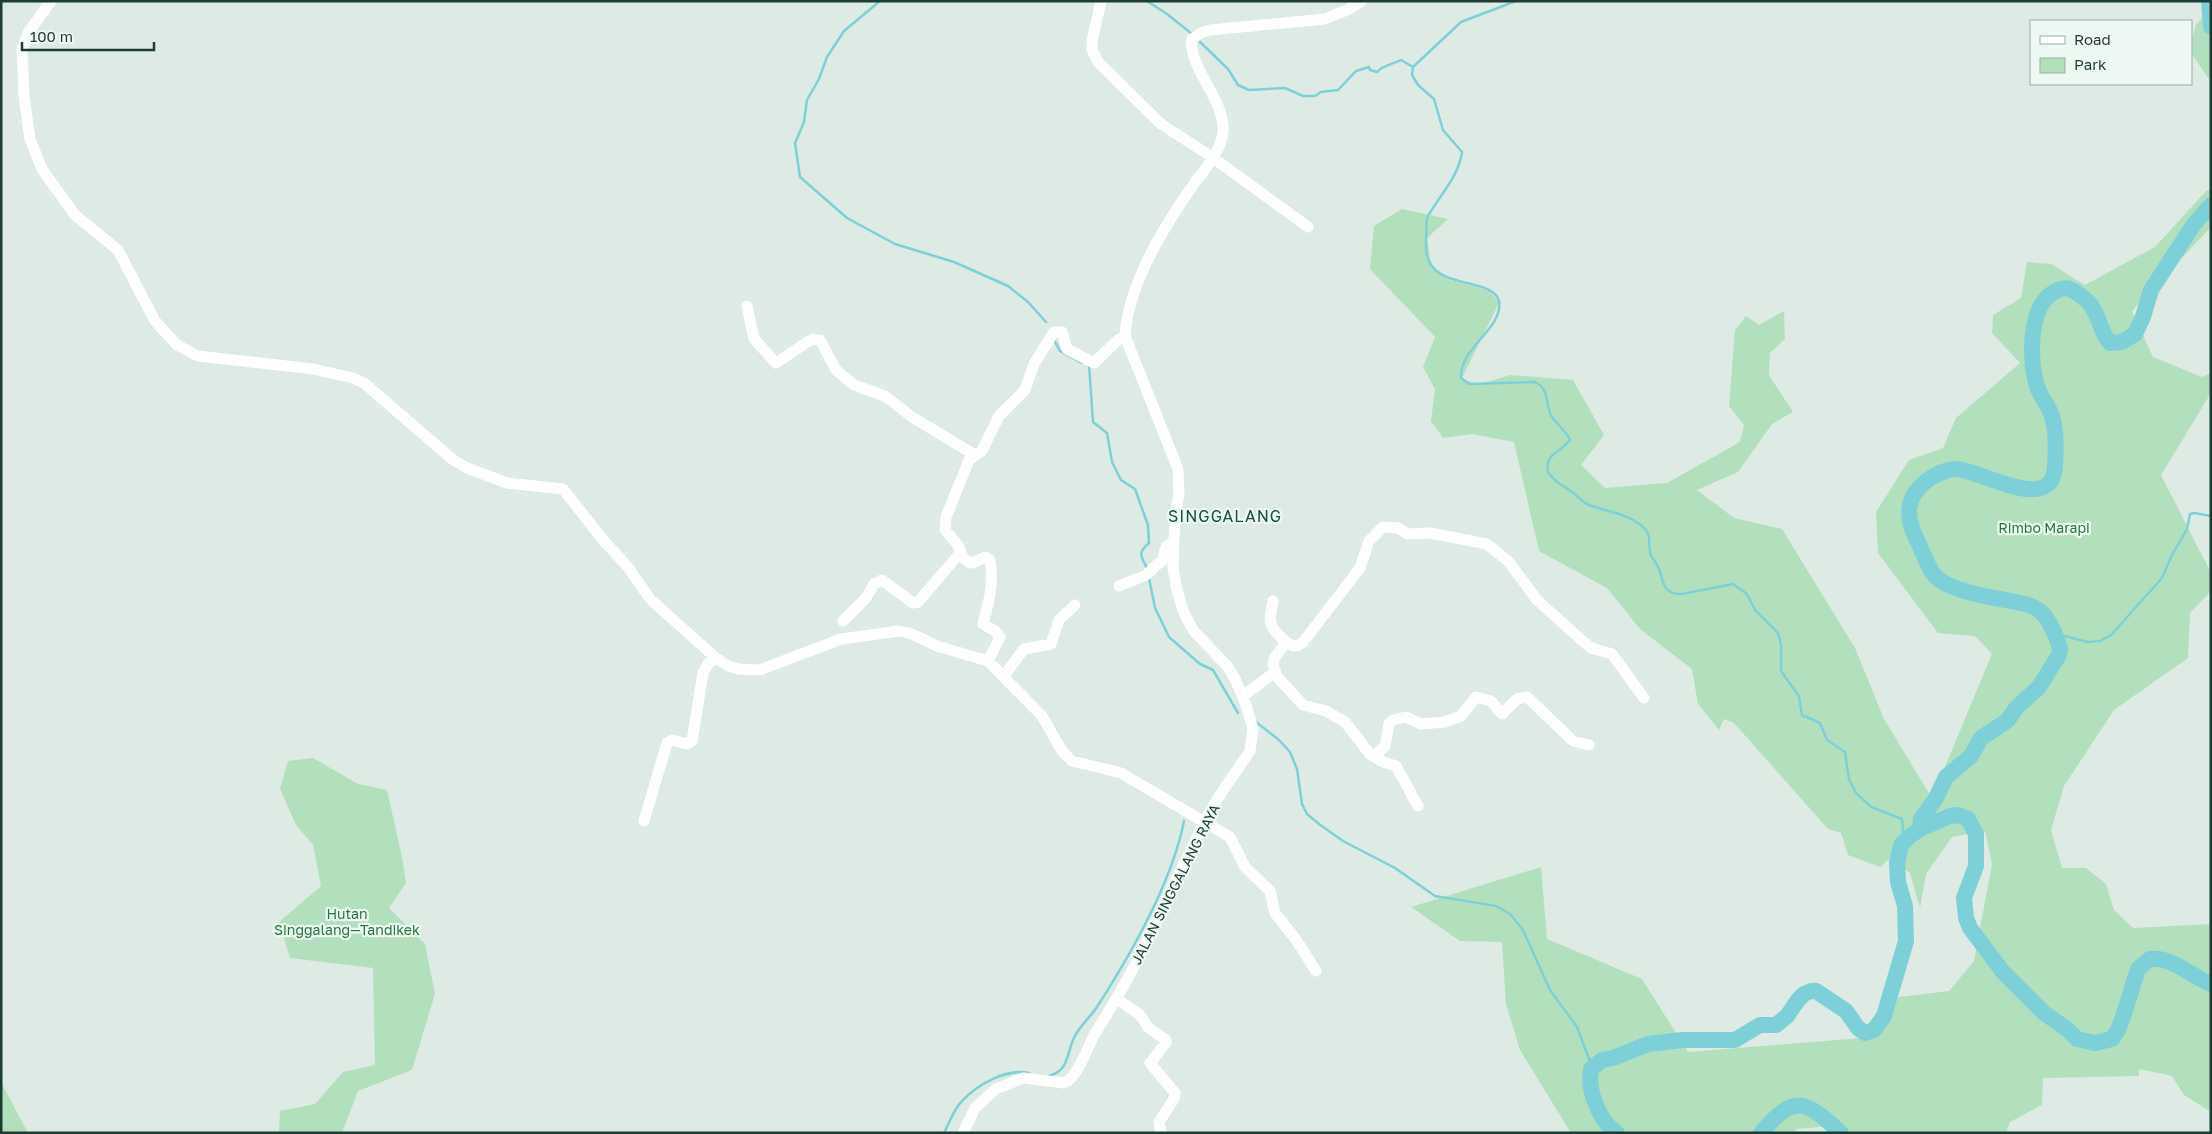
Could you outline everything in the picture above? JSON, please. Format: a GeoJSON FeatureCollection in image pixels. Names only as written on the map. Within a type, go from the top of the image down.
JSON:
{"type":"FeatureCollection","features":[{"type":"Feature","properties":{"kind":"street"},"geometry":{"type":"LineString","coordinates":[[51,1],[28,33],[22,49],[24,96],[30,140],[34,154],[42,169],[75,215],[118,250],[155,321],[165,333],[183,348],[198,356],[313,369],[353,378],[364,383],[452,459],[467,468],[514,485],[563,489],[604,541],[628,567],[650,599],[716,658],[728,666],[739,669],[760,670],[841,639],[899,631],[912,634],[937,646],[988,661],[1045,720],[1062,751],[1072,761],[1121,773],[1233,840],[1245,867],[1270,891],[1275,912],[1297,941],[1316,971]]}},
{"type":"Feature","properties":{"kind":"street"},"geometry":{"type":"LineString","coordinates":[[1101,1],[1092,40],[1092,50],[1098,62],[1161,124],[1308,227]]}},
{"type":"Feature","properties":{"kind":"street","name":"JALAN SINGGALANG RAYA"},"geometry":{"type":"LineString","coordinates":[[963,1133],[975,1108],[996,1089],[1022,1078],[1064,1083],[1072,1079],[1092,1039],[1146,943],[1204,822],[1215,802],[1250,751],[1252,743],[1253,729],[1243,696],[1228,667],[1193,630],[1183,611],[1176,586],[1173,542],[1179,494],[1178,469],[1125,336],[1126,319],[1132,297],[1142,276],[1168,225],[1212,158],[1223,131],[1222,119],[1192,52],[1192,39],[1201,32],[1210,30],[1324,19],[1362,1]]}},
{"type":"Feature","properties":{"kind":"street"},"geometry":{"type":"LineString","coordinates":[[747,306],[754,339],[776,363],[812,339],[820,340],[836,370],[854,385],[885,396],[912,417],[975,455]]}},
{"type":"Feature","properties":{"kind":"street"},"geometry":{"type":"LineString","coordinates":[[988,661],[1000,637],[995,631],[984,624],[989,609],[993,582],[990,560],[985,557],[972,563],[968,562],[958,545],[946,532],[945,522],[969,460],[982,451],[999,416],[1025,390],[1034,364],[1054,332],[1062,332],[1067,349],[1094,362],[1125,336]]}},
{"type":"Feature","properties":{"kind":"street"},"geometry":{"type":"LineString","coordinates":[[1273,601],[1269,616],[1271,628],[1286,642],[1293,646],[1299,645],[1360,568],[1369,541],[1374,533],[1383,527],[1398,528],[1408,534],[1430,533],[1487,544],[1509,562],[1537,600],[1591,648],[1612,654],[1644,698]]}},
{"type":"Feature","properties":{"kind":"street"},"geometry":{"type":"LineString","coordinates":[[1119,586],[1131,579],[1146,575],[1153,566],[1162,561],[1166,547],[1173,542]]}},
{"type":"Feature","properties":{"kind":"street"},"geometry":{"type":"LineString","coordinates":[[843,620],[866,598],[874,584],[882,580],[913,603],[918,602],[961,552]]}},
{"type":"Feature","properties":{"kind":"street"},"geometry":{"type":"LineString","coordinates":[[1004,676],[1024,649],[1051,644],[1059,620],[1075,605]]}},
{"type":"Feature","properties":{"kind":"street"},"geometry":{"type":"LineString","coordinates":[[1286,642],[1275,657],[1277,677],[1303,705],[1326,712],[1348,725],[1365,748],[1374,756],[1399,769],[1418,806]]}},
{"type":"Feature","properties":{"kind":"street"},"geometry":{"type":"LineString","coordinates":[[644,821],[667,743],[672,740],[687,744],[692,740],[703,673],[708,664],[716,658]]}},
{"type":"Feature","properties":{"kind":"street"},"geometry":{"type":"LineString","coordinates":[[1243,696],[1275,672]]}},
{"type":"Feature","properties":{"kind":"street"},"geometry":{"type":"LineString","coordinates":[[1374,756],[1385,746],[1389,724],[1393,720],[1406,717],[1421,724],[1445,722],[1461,716],[1477,697],[1491,702],[1502,714],[1517,699],[1527,698],[1573,741],[1589,745]]}},
{"type":"Feature","properties":{"kind":"street"},"geometry":{"type":"LineString","coordinates":[[1116,999],[1139,1014],[1150,1028],[1166,1040],[1166,1043],[1150,1063],[1175,1093],[1174,1099],[1159,1122],[1161,1133]]}},
{"type":"Feature","properties":{"kind":"green space"},"geometry":{"type":"Polygon","coordinates":[[[2211,8],[2211,82],[2192,54],[2192,39],[2196,25],[2211,8]]]}},
{"type":"Feature","properties":{"kind":"green space","name":"Rimbo Marapi"},"geometry":{"type":"Polygon","coordinates":[[[2207,190],[2211,191],[2211,227],[2132,311],[2153,357],[2202,377],[2211,373],[2211,393],[2161,475],[2211,573],[2211,591],[2190,613],[2188,658],[2114,710],[2064,786],[2051,830],[2062,868],[2086,868],[2106,884],[2114,910],[2133,928],[2211,924],[2211,1112],[2184,1095],[2172,1076],[2139,1069],[2139,1076],[2043,1078],[2042,1105],[2010,1122],[2006,1133],[1848,1133],[1841,1125],[1797,1129],[1794,1133],[1571,1133],[1520,1050],[1506,1004],[1502,942],[1460,941],[1411,907],[1541,867],[1547,939],[1642,979],[1688,1052],[1874,1037],[1899,997],[1949,991],[1974,961],[1992,864],[1985,831],[1952,837],[1926,874],[1920,908],[1910,873],[1889,859],[1880,867],[1848,855],[1841,833],[1828,829],[1734,723],[1724,719],[1719,730],[1698,704],[1692,669],[1640,629],[1607,588],[1539,551],[1514,442],[1472,434],[1443,438],[1431,421],[1435,389],[1423,367],[1435,337],[1370,269],[1374,226],[1402,209],[1448,219],[1427,238],[1431,265],[1447,279],[1490,291],[1499,303],[1462,378],[1477,385],[1510,375],[1573,380],[1604,435],[1581,465],[1605,488],[1667,483],[1740,442],[1744,425],[1729,406],[1735,330],[1746,316],[1759,325],[1784,311],[1785,339],[1770,353],[1769,375],[1793,412],[1772,424],[1738,472],[1697,490],[1734,518],[1782,529],[1855,648],[1884,719],[1932,798],[1992,654],[1975,636],[1938,633],[1878,553],[1876,512],[1909,460],[1943,448],[1956,418],[2020,363],[1992,333],[1993,315],[2021,298],[2027,262],[2051,264],[2085,285],[2155,247],[2207,190]]]}},
{"type":"Feature","properties":{"kind":"green space","name":"Hutan Singgalang—Tandikek"},"geometry":{"type":"Polygon","coordinates":[[[313,758],[358,784],[387,790],[406,883],[389,908],[425,944],[435,994],[412,1070],[358,1091],[342,1133],[279,1133],[280,1111],[315,1104],[343,1072],[375,1065],[373,968],[290,958],[279,922],[321,886],[313,845],[296,825],[280,789],[288,761],[313,758]]]}},
{"type":"Feature","properties":{"kind":"green space"},"geometry":{"type":"Polygon","coordinates":[[[1,1082],[28,1133],[1,1133],[1,1082]]]}},
{"type":"Feature","properties":{"kind":"waterway"},"geometry":{"type":"LineString","coordinates":[[880,1],[844,31],[827,57],[819,79],[807,100],[804,122],[795,143],[800,177],[847,218],[895,244],[954,262],[1008,286],[1028,302],[1046,322]]}},
{"type":"Feature","properties":{"kind":"waterway"},"geometry":{"type":"LineString","coordinates":[[1147,1],[1192,34]]}},
{"type":"Feature","properties":{"kind":"waterway"},"geometry":{"type":"LineString","coordinates":[[1516,1],[1461,22],[1413,67],[1412,75],[1418,85],[1434,99],[1443,130],[1462,152],[1453,177],[1427,218],[1426,253],[1435,270],[1444,276],[1487,289],[1495,294],[1499,301],[1499,311],[1495,320],[1467,357],[1462,367],[1461,378],[1469,384],[1535,382],[1540,385],[1545,393],[1552,417],[1570,439],[1549,460],[1548,472],[1555,481],[1586,503],[1624,516],[1643,527],[1649,536],[1651,555],[1666,588],[1670,592],[1682,594],[1733,584],[1747,594],[1755,610],[1778,633],[1781,645],[1781,671],[1799,696],[1802,715],[1820,723],[1827,740],[1845,752],[1849,779],[1856,793],[1871,807],[1902,819],[1904,841]]}},
{"type":"Feature","properties":{"kind":"waterway"},"geometry":{"type":"LineString","coordinates":[[2209,1],[2211,27]]}},
{"type":"Feature","properties":{"kind":"waterway"},"geometry":{"type":"LineString","coordinates":[[1198,40],[1228,69],[1238,85],[1249,90],[1285,88],[1303,96],[1315,96],[1321,92],[1338,90],[1356,71],[1369,67],[1370,70],[1377,72],[1385,66],[1401,60],[1413,67]]}},
{"type":"Feature","properties":{"kind":"waterway"},"geometry":{"type":"LineString","coordinates":[[1920,829],[1921,819],[1936,798],[1946,777],[1971,756],[1981,738],[2007,721],[2017,707],[2039,687],[2059,655],[2060,648],[2050,624],[2037,609],[2024,604],[1958,589],[1935,576],[1927,563],[1912,528],[1909,514],[1911,500],[1916,491],[1927,480],[1951,469],[1967,471],[2014,487],[2029,489],[2042,488],[2051,480],[2055,465],[2056,442],[2054,425],[2052,416],[2038,389],[2032,353],[2034,325],[2043,302],[2051,294],[2061,289],[2073,290],[2094,309],[2103,333],[2110,343],[2122,342],[2135,334],[2143,317],[2151,290],[2194,224],[2211,205]]}},
{"type":"Feature","properties":{"kind":"waterway"},"geometry":{"type":"LineString","coordinates":[[1054,340],[1060,351],[1082,363]]}},
{"type":"Feature","properties":{"kind":"waterway"},"geometry":{"type":"LineString","coordinates":[[1089,365],[1093,422],[1107,433],[1112,462],[1121,480],[1135,489],[1148,525],[1149,543],[1141,553],[1148,570]]}},
{"type":"Feature","properties":{"kind":"waterway"},"geometry":{"type":"LineString","coordinates":[[2052,629],[2064,636],[2088,642],[2100,641],[2111,635],[2162,578],[2172,555],[2187,529],[2190,514],[2211,516]]}},
{"type":"Feature","properties":{"kind":"waterway"},"geometry":{"type":"LineString","coordinates":[[1149,578],[1155,608],[1169,637],[1200,664],[1213,670],[1238,713]]}},
{"type":"Feature","properties":{"kind":"waterway"},"geometry":{"type":"LineString","coordinates":[[1256,722],[1279,740],[1290,752],[1297,769],[1302,804],[1307,814],[1319,824],[1343,841],[1395,868],[1435,896],[1496,906],[1510,914],[1523,930],[1550,990],[1577,1027],[1592,1067]]}},
{"type":"Feature","properties":{"kind":"waterway"},"geometry":{"type":"LineString","coordinates":[[1617,1133],[1600,1113],[1591,1086],[1591,1069],[1602,1060],[1613,1058],[1648,1044],[1682,1040],[1735,1040],[1760,1025],[1776,1025],[1787,1016],[1804,994],[1811,991],[1816,991],[1846,1011],[1858,1028],[1865,1033],[1874,1030],[1884,1016],[1906,941],[1905,906],[1898,882],[1897,863],[1901,845],[1920,829],[1950,816],[1958,815],[1968,819],[1976,834],[1976,866],[1964,898],[1966,918],[1970,928],[2003,972],[2044,1013],[2067,1029],[2077,1039],[2095,1043],[2112,1039],[2123,1017],[2138,969],[2150,959],[2167,961],[2211,984]]}},
{"type":"Feature","properties":{"kind":"waterway"},"geometry":{"type":"LineString","coordinates":[[1049,1076],[1056,1073],[1065,1064],[1076,1034],[1097,1007],[1149,917],[1170,868],[1184,821]]}},
{"type":"Feature","properties":{"kind":"waterway"},"geometry":{"type":"LineString","coordinates":[[944,1133],[959,1104],[976,1089],[1002,1075],[1020,1072],[1029,1073]]}},
{"type":"Feature","properties":{"kind":"waterway"},"geometry":{"type":"LineString","coordinates":[[1761,1133],[1783,1111],[1800,1106],[1818,1113],[1841,1133]]}},
{"type":"Feature","properties":{"kind":"district","name":"SINGGALANG"},"geometry":{"type":"Point","coordinates":[1225,516]}}]}
